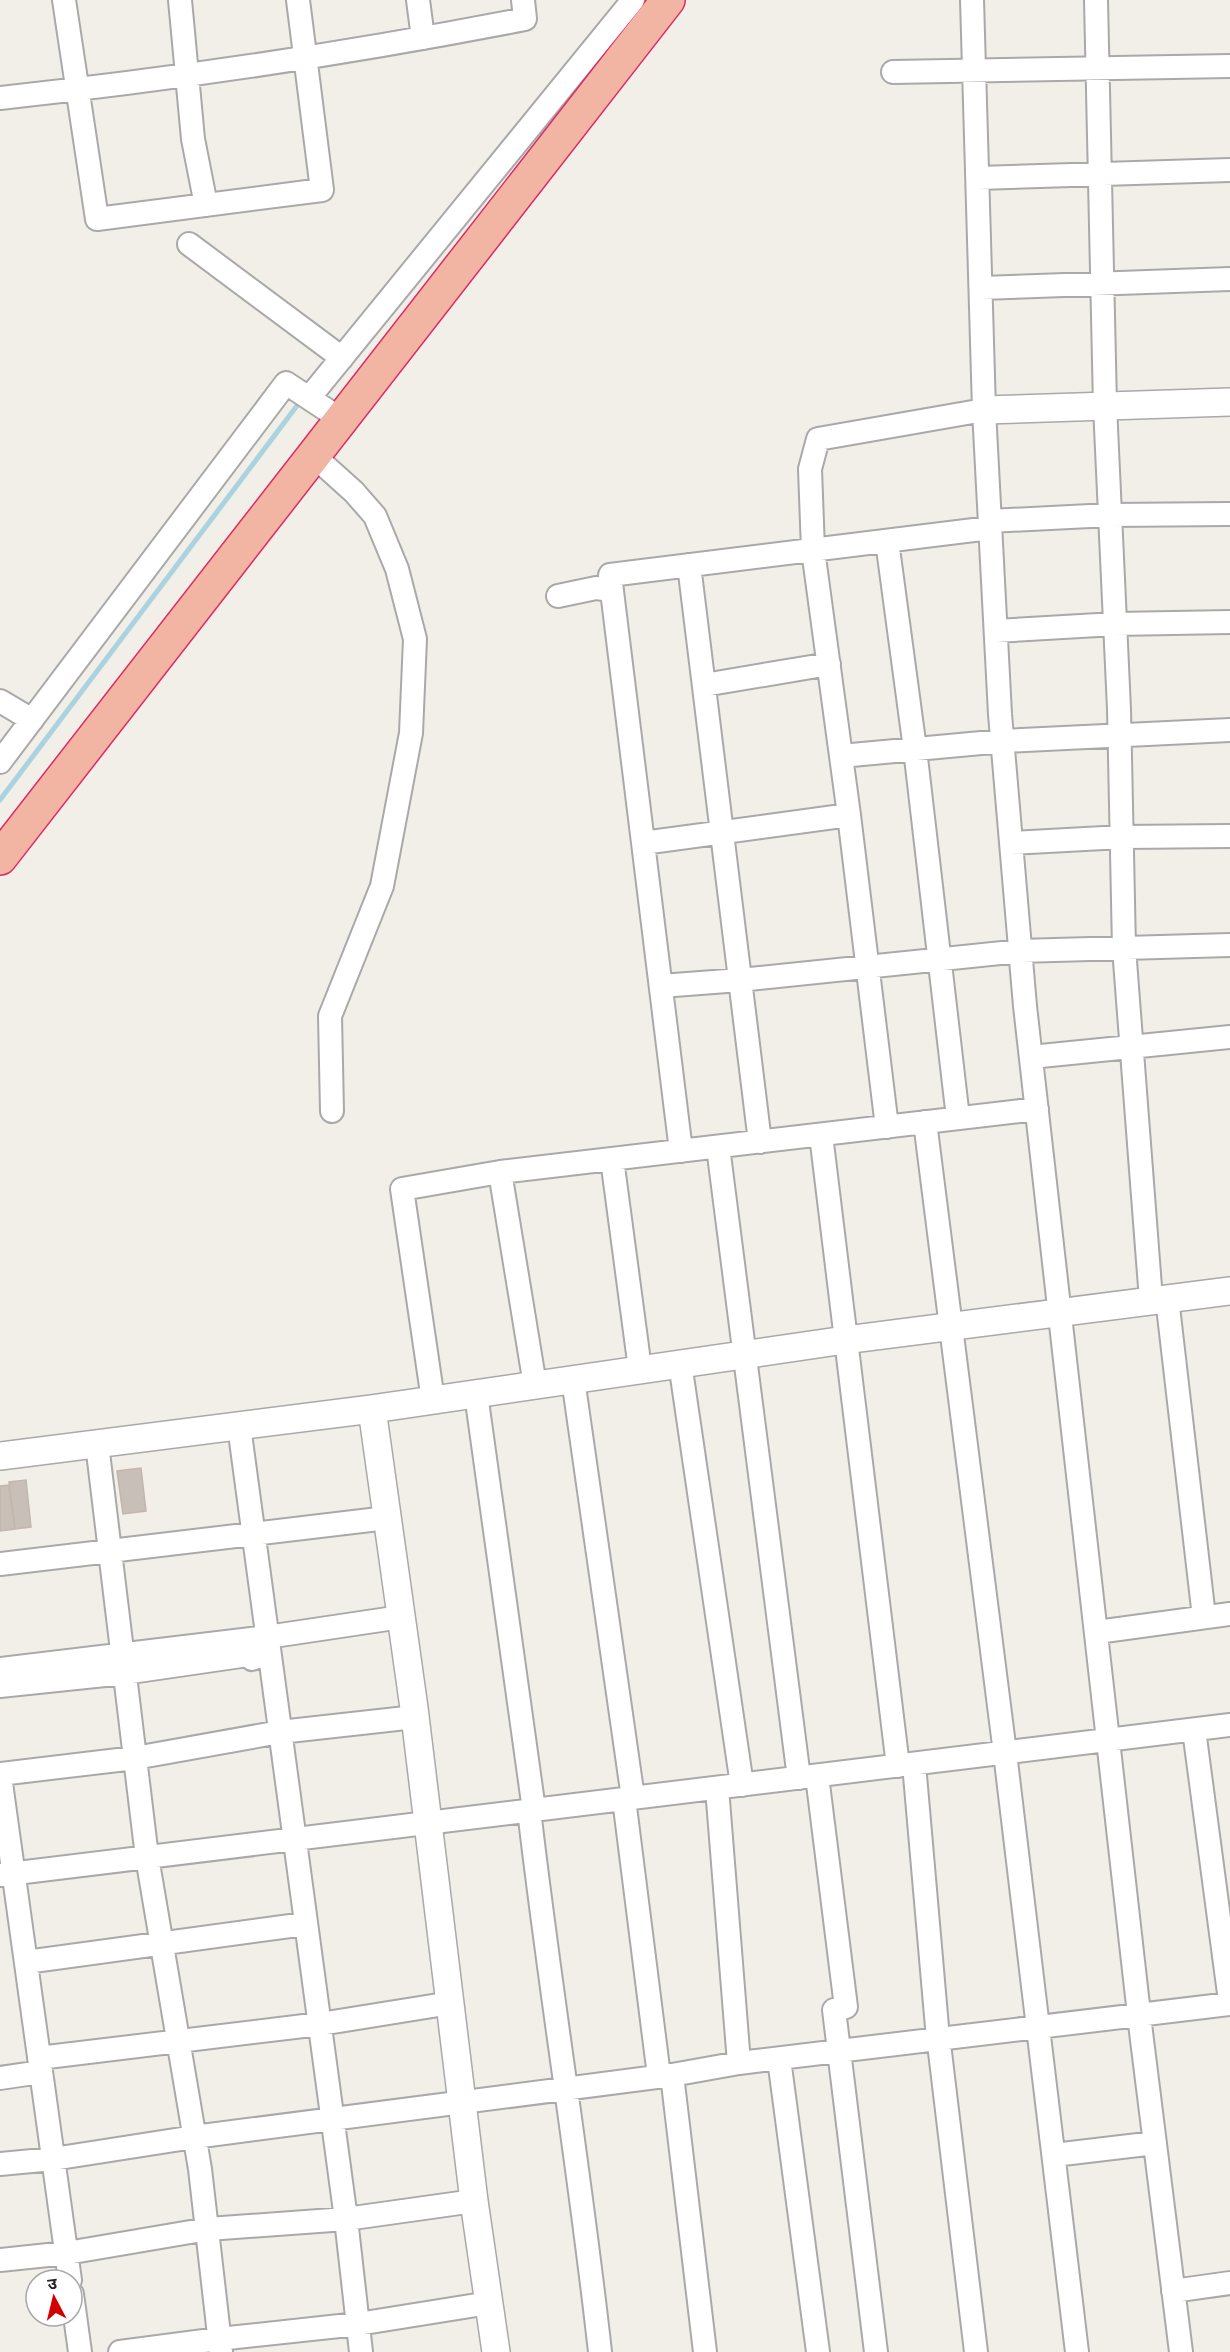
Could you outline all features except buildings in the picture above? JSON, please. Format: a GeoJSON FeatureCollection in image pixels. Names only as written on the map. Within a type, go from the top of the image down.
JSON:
{"type":"FeatureCollection","features":[{"type":"Feature","properties":{"kind":"highway"},"geometry":{"type":"LineString","coordinates":[[0,858],[668,0]]}},
{"type":"Feature","properties":{"kind":"street"},"geometry":{"type":"LineString","coordinates":[[64,0],[97,219],[322,190],[298,0]]}},
{"type":"Feature","properties":{"kind":"street"},"geometry":{"type":"LineString","coordinates":[[180,0],[194,139],[206,205]]}},
{"type":"Feature","properties":{"kind":"street"},"geometry":{"type":"LineString","coordinates":[[418,0],[423,38]]}},
{"type":"Feature","properties":{"kind":"street"},"geometry":{"type":"LineString","coordinates":[[0,98],[306,59],[525,19],[524,0]]}},
{"type":"Feature","properties":{"kind":"street"},"geometry":{"type":"LineString","coordinates":[[309,398],[633,0]]}},
{"type":"Feature","properties":{"kind":"street"},"geometry":{"type":"LineString","coordinates":[[972,0],[984,410],[1003,741],[1020,951],[1139,2013],[1181,2352]]}},
{"type":"Feature","properties":{"kind":"street"},"geometry":{"type":"LineString","coordinates":[[1096,0],[1105,406],[1120,734],[1124,948],[1131,1046],[1159,1299],[1204,1617]]}},
{"type":"Feature","properties":{"kind":"street"},"geometry":{"type":"LineString","coordinates":[[893,72],[1230,66]]}},
{"type":"Feature","properties":{"kind":"street"},"geometry":{"type":"LineString","coordinates":[[978,178],[1230,170]]}},
{"type":"Feature","properties":{"kind":"street"},"geometry":{"type":"LineString","coordinates":[[189,244],[342,358]]}},
{"type":"Feature","properties":{"kind":"street"},"geometry":{"type":"LineString","coordinates":[[981,288],[1230,279]]}},
{"type":"Feature","properties":{"kind":"street"},"geometry":{"type":"LineString","coordinates":[[0,762],[286,383],[342,420]]}},
{"type":"Feature","properties":{"kind":"street"},"geometry":{"type":"LineString","coordinates":[[887,1127],[849,815],[813,550],[810,468],[818,439],[984,410],[1230,402]]}},
{"type":"Feature","properties":{"kind":"street"},"geometry":{"type":"LineString","coordinates":[[314,456],[354,492],[375,516],[397,569],[415,639],[411,733],[382,886],[330,1016],[332,1111]]}},
{"type":"Feature","properties":{"kind":"street"},"geometry":{"type":"LineString","coordinates":[[681,1151],[610,575],[887,541],[990,525],[1110,515],[1230,514]]}},
{"type":"Feature","properties":{"kind":"street"},"geometry":{"type":"LineString","coordinates":[[887,541],[915,749],[958,1118]]}},
{"type":"Feature","properties":{"kind":"street"},"geometry":{"type":"LineString","coordinates":[[690,565],[760,1142]]}},
{"type":"Feature","properties":{"kind":"street"},"geometry":{"type":"LineString","coordinates":[[558,596],[596,588],[612,590]]}},
{"type":"Feature","properties":{"kind":"street"},"geometry":{"type":"LineString","coordinates":[[996,631],[1115,624],[1230,622]]}},
{"type":"Feature","properties":{"kind":"street"},"geometry":{"type":"LineString","coordinates":[[704,685],[829,664]]}},
{"type":"Feature","properties":{"kind":"street"},"geometry":{"type":"LineString","coordinates":[[0,700],[32,720]]}},
{"type":"Feature","properties":{"kind":"street"},"geometry":{"type":"LineString","coordinates":[[841,756],[1003,741],[1230,730]]}},
{"type":"Feature","properties":{"kind":"street"},"geometry":{"type":"LineString","coordinates":[[643,843],[849,815]]}},
{"type":"Feature","properties":{"kind":"street"},"geometry":{"type":"LineString","coordinates":[[1011,843],[1122,837],[1230,836]]}},
{"type":"Feature","properties":{"kind":"street"},"geometry":{"type":"LineString","coordinates":[[661,986],[1020,951],[1230,945]]}},
{"type":"Feature","properties":{"kind":"street"},"geometry":{"type":"LineString","coordinates":[[1031,1057],[1230,1037]]}},
{"type":"Feature","properties":{"kind":"street"},"geometry":{"type":"LineString","coordinates":[[433,1400],[402,1189],[500,1172],[1037,1109]]}},
{"type":"Feature","properties":{"kind":"street"},"geometry":{"type":"LineString","coordinates":[[925,1122],[1039,2027],[1077,2352]]}},
{"type":"Feature","properties":{"kind":"street"},"geometry":{"type":"LineString","coordinates":[[821,1135],[845,1340],[906,1765],[976,2352]]}},
{"type":"Feature","properties":{"kind":"street"},"geometry":{"type":"LineString","coordinates":[[718,1147],[745,1354],[808,1777],[846,2007],[834,2010],[876,2352]]}},
{"type":"Feature","properties":{"kind":"street"},"geometry":{"type":"LineString","coordinates":[[612,1159],[640,1369]]}},
{"type":"Feature","properties":{"kind":"street"},"geometry":{"type":"LineString","coordinates":[[500,1172],[535,1385]]}},
{"type":"Feature","properties":{"kind":"street"},"geometry":{"type":"LineString","coordinates":[[0,1456],[372,1409],[845,1340],[1230,1291]]}},
{"type":"Feature","properties":{"kind":"street"},"geometry":{"type":"LineString","coordinates":[[680,1363],[742,1785]]}},
{"type":"Feature","properties":{"kind":"street"},"geometry":{"type":"LineString","coordinates":[[573,1379],[628,1798],[705,2352]]}},
{"type":"Feature","properties":{"kind":"street"},"geometry":{"type":"LineString","coordinates":[[476,1394],[532,1810],[544,1942],[589,2253],[600,2352]]}},
{"type":"Feature","properties":{"kind":"street"},"geometry":{"type":"LineString","coordinates":[[372,1409],[415,1718],[474,2200],[496,2352]]}},
{"type":"Feature","properties":{"kind":"street"},"geometry":{"type":"LineString","coordinates":[[239,1426],[346,2219],[361,2352]]}},
{"type":"Feature","properties":{"kind":"street"},"geometry":{"type":"LineString","coordinates":[[97,1444],[147,1857],[208,2229],[220,2345]]}},
{"type":"Feature","properties":{"kind":"street"},"geometry":{"type":"LineString","coordinates":[[0,1564],[387,1518]]}},
{"type":"Feature","properties":{"kind":"street"},"geometry":{"type":"LineString","coordinates":[[1097,1632],[1230,1614]]}},
{"type":"Feature","properties":{"kind":"street"},"geometry":{"type":"LineString","coordinates":[[0,1686],[123,1664],[268,1645],[401,1617]]}},
{"type":"Feature","properties":{"kind":"street"},"geometry":{"type":"LineString","coordinates":[[0,1669],[123,1664]]}},
{"type":"Feature","properties":{"kind":"street"},"geometry":{"type":"LineString","coordinates":[[68,2268],[26,1962],[6,1875],[0,1775],[135,1758],[280,1732],[415,1718]]}},
{"type":"Feature","properties":{"kind":"street"},"geometry":{"type":"LineString","coordinates":[[6,1875],[1230,1725]]}},
{"type":"Feature","properties":{"kind":"street"},"geometry":{"type":"LineString","coordinates":[[0,2164],[53,2159],[194,2137],[666,2076],[739,2062],[839,2052],[1230,2003],[1194,1730]]}},
{"type":"Feature","properties":{"kind":"street"},"geometry":{"type":"LineString","coordinates":[[717,1788],[739,2062]]}},
{"type":"Feature","properties":{"kind":"street"},"geometry":{"type":"LineString","coordinates":[[26,1962],[305,1924]]}},
{"type":"Feature","properties":{"kind":"street"},"geometry":{"type":"LineString","coordinates":[[0,2078],[40,2065],[451,2003]]}},
{"type":"Feature","properties":{"kind":"street"},"geometry":{"type":"LineString","coordinates":[[779,2059],[818,2352]]}},
{"type":"Feature","properties":{"kind":"street"},"geometry":{"type":"LineString","coordinates":[[1054,2155],[1155,2143]]}},
{"type":"Feature","properties":{"kind":"street"},"geometry":{"type":"LineString","coordinates":[[0,2260],[66,2253],[208,2229],[346,2219],[474,2200]]}},
{"type":"Feature","properties":{"kind":"street"},"geometry":{"type":"LineString","coordinates":[[1173,2291],[1230,2283]]}},
{"type":"Feature","properties":{"kind":"street"},"geometry":{"type":"LineString","coordinates":[[120,2352],[220,2345],[489,2302]]}},
{"type":"Feature","properties":{"kind":"street"},"geometry":{"type":"LineString","coordinates":[[77,2328],[80,2352]]}},
{"type":"Feature","properties":{"kind":"waterway"},"geometry":{"type":"LineString","coordinates":[[0,800],[302,399]]}}]}
